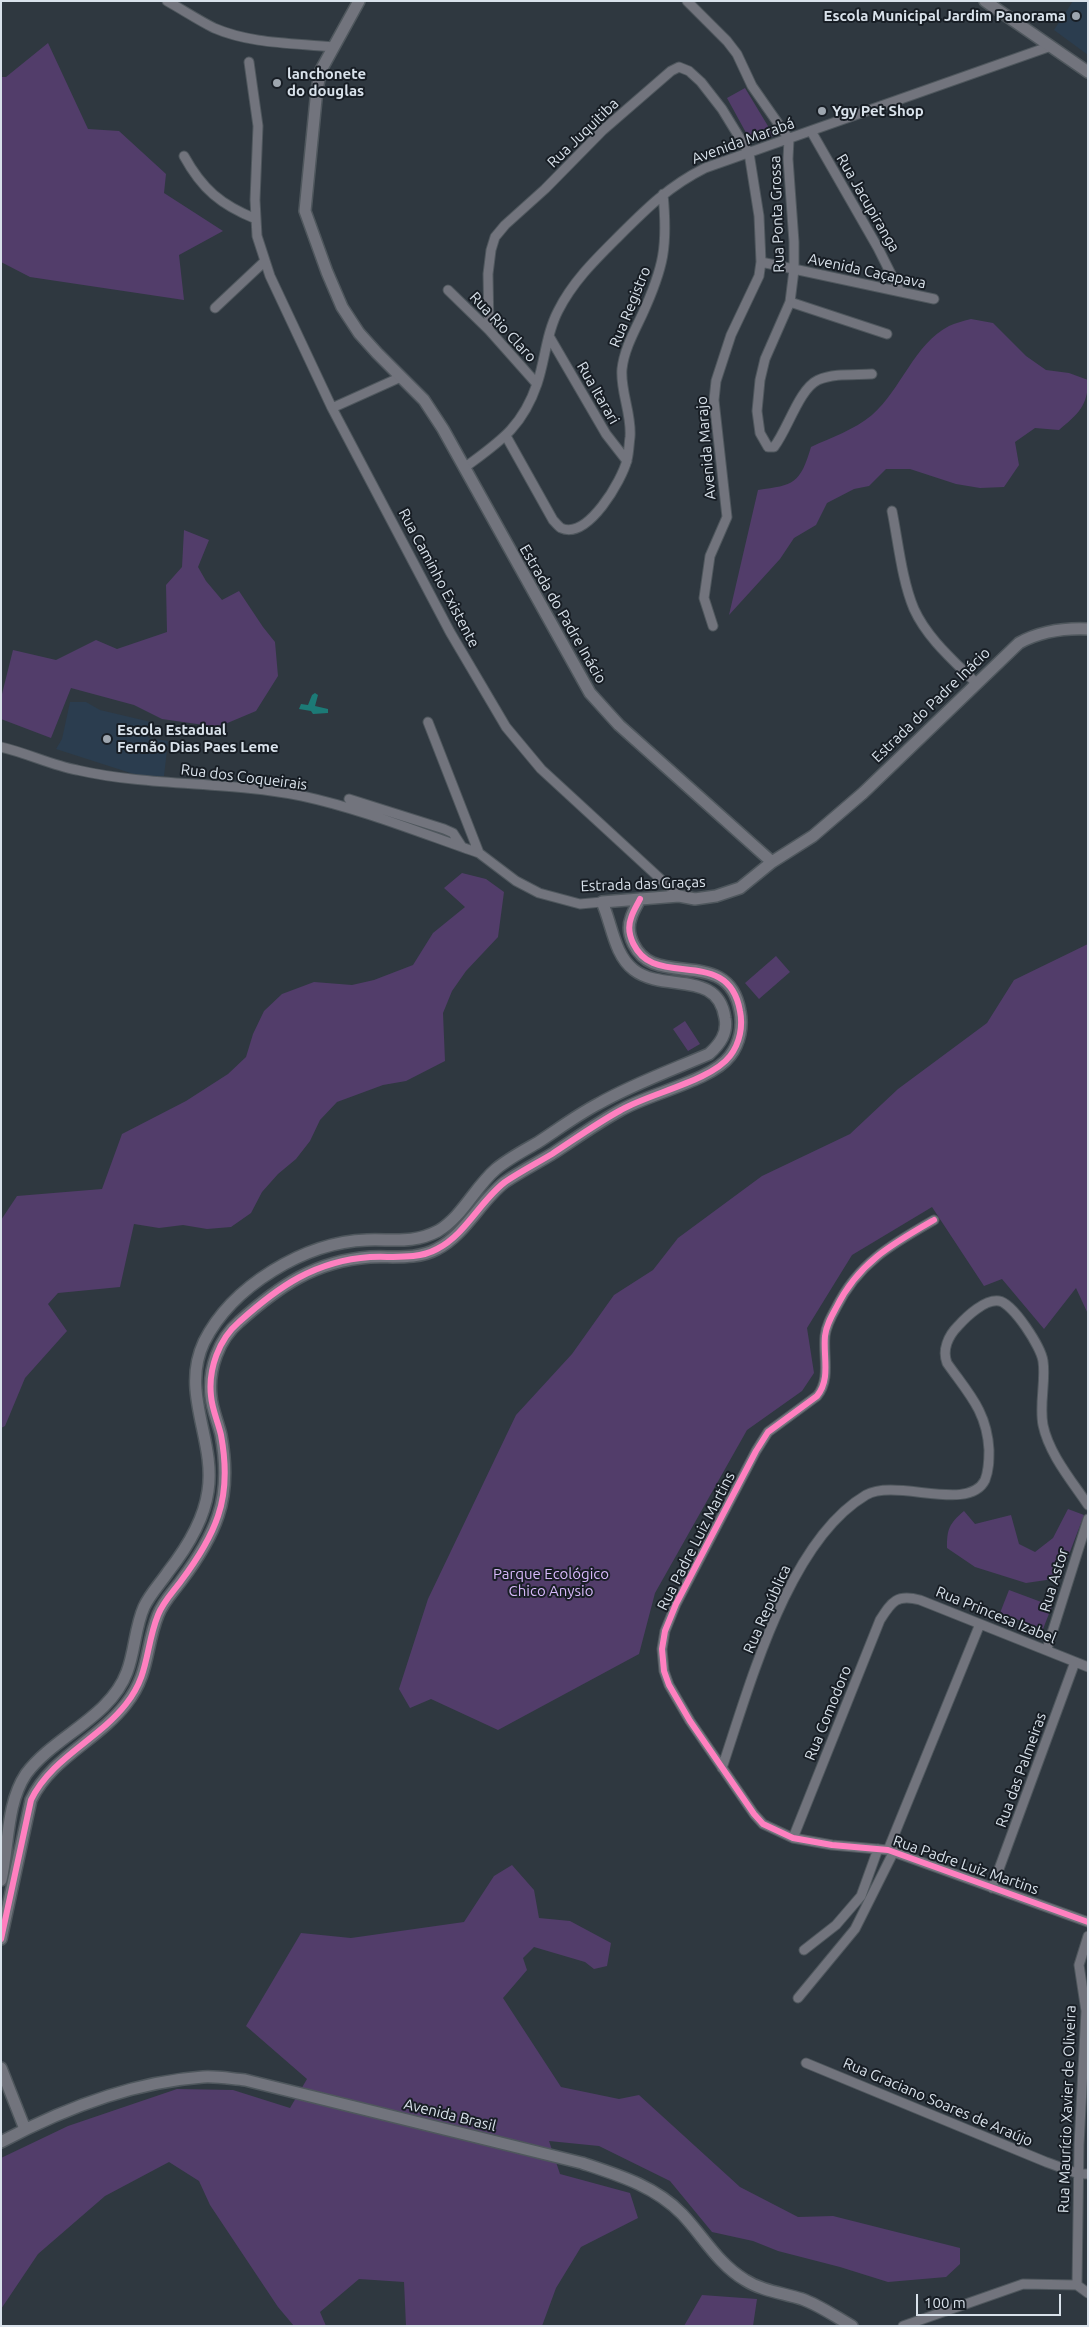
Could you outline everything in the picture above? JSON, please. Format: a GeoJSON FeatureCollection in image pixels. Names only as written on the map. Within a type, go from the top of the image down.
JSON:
{"type":"FeatureCollection","features":[{"type":"Feature","properties":{"kind":"street"},"geometry":{"type":"LineString","coordinates":[[167,1],[215,28],[241,36],[260,41],[333,47]]}},
{"type":"Feature","properties":{"kind":"street","name":"Estrada do Padre Inácio"},"geometry":{"type":"LineString","coordinates":[[359,1],[321,70],[317,89],[306,211],[326,272],[342,307],[360,332],[424,400],[590,693],[619,726],[772,862],[813,836],[862,793],[1019,643],[1035,634],[1057,630],[1088,629]]}},
{"type":"Feature","properties":{"kind":"street","name":"Rua Ponta Grossa"},"geometry":{"type":"LineString","coordinates":[[687,1],[727,41],[737,54],[752,86],[789,139],[788,159],[794,242],[794,270],[790,302],[765,360],[760,380],[758,411],[760,433],[764,443],[768,447],[774,447],[788,425],[806,388],[818,380],[833,376],[872,374]]}},
{"type":"Feature","properties":{"kind":"street"},"geometry":{"type":"LineString","coordinates":[[985,1],[1088,72]]}},
{"type":"Feature","properties":{"kind":"street","name":"Avenida Marabá"},"geometry":{"type":"LineString","coordinates":[[464,468],[506,436],[521,418],[537,384],[556,313],[586,268],[663,194],[682,180],[705,168],[1051,46]]}},
{"type":"Feature","properties":{"kind":"street","name":"Rua Caminho Existente"},"geometry":{"type":"LineString","coordinates":[[248,62],[258,126],[256,219],[258,236],[265,260],[332,408],[450,632],[506,727],[541,769],[679,896]]}},
{"type":"Feature","properties":{"kind":"street","name":"Rua Juquitiba"},"geometry":{"type":"LineString","coordinates":[[489,330],[488,274],[491,250],[495,237],[602,130],[671,71],[679,66],[685,68],[701,82],[722,109],[749,153]]}},
{"type":"Feature","properties":{"kind":"street","name":"Rua Jacupiranga"},"geometry":{"type":"LineString","coordinates":[[811,131],[900,290]]}},
{"type":"Feature","properties":{"kind":"street","name":"Avenida Marajo"},"geometry":{"type":"LineString","coordinates":[[713,626],[704,598],[710,556],[727,517],[719,463],[714,400],[716,380],[731,336],[759,276],[761,262],[756,192],[749,153]]}},
{"type":"Feature","properties":{"kind":"street"},"geometry":{"type":"LineString","coordinates":[[184,156],[195,176],[206,189],[231,208],[256,219]]}},
{"type":"Feature","properties":{"kind":"street","name":"Rua Registro"},"geometry":{"type":"LineString","coordinates":[[506,436],[553,520],[561,528],[573,529],[586,524],[598,512],[618,482],[627,461],[630,434],[622,369],[626,351],[660,271],[665,250],[666,227],[663,194]]}},
{"type":"Feature","properties":{"kind":"street"},"geometry":{"type":"LineString","coordinates":[[215,308],[265,260]]}},
{"type":"Feature","properties":{"kind":"street","name":"Avenida Caçapava"},"geometry":{"type":"LineString","coordinates":[[761,262],[900,290],[934,299]]}},
{"type":"Feature","properties":{"kind":"street","name":"Rua Rio Claro"},"geometry":{"type":"LineString","coordinates":[[448,290],[489,330],[537,384]]}},
{"type":"Feature","properties":{"kind":"street"},"geometry":{"type":"LineString","coordinates":[[790,302],[887,334]]}},
{"type":"Feature","properties":{"kind":"street","name":"Rua Itarari"},"geometry":{"type":"LineString","coordinates":[[549,336],[606,434],[627,461]]}},
{"type":"Feature","properties":{"kind":"street"},"geometry":{"type":"LineString","coordinates":[[332,408],[401,377]]}},
{"type":"Feature","properties":{"kind":"street"},"geometry":{"type":"LineString","coordinates":[[892,511],[914,609],[926,629],[946,653],[976,683]]}},
{"type":"Feature","properties":{"kind":"street"},"geometry":{"type":"LineString","coordinates":[[428,722],[479,853]]}},
{"type":"Feature","properties":{"kind":"street","name":"Rua dos Coqueirais"},"geometry":{"type":"LineString","coordinates":[[1,747],[20,751],[76,770],[114,777],[245,788],[303,796],[348,808],[479,853]]}},
{"type":"Feature","properties":{"kind":"street"},"geometry":{"type":"LineString","coordinates":[[350,799],[453,832],[462,848]]}},
{"type":"Feature","properties":{"kind":"street","name":"Estrada das Graças"},"geometry":{"type":"LineString","coordinates":[[479,853],[516,881],[539,893],[580,904],[679,896],[695,899],[716,896],[740,888],[772,862]]}},
{"type":"Feature","properties":{"kind":"street"},"geometry":{"type":"LineString","coordinates":[[1,1939],[31,1800],[38,1785],[49,1772],[116,1716],[136,1691],[143,1674],[158,1615],[202,1552],[218,1518],[224,1493],[225,1467],[221,1436],[211,1396],[212,1373],[218,1351],[227,1334],[285,1285],[312,1270],[336,1261],[418,1256],[437,1249],[453,1238],[502,1185],[624,1108],[718,1068],[731,1056],[739,1041],[742,1023],[740,1005],[732,990],[719,978],[703,970],[664,965],[644,958],[633,942],[629,928],[631,916],[640,899]]}},
{"type":"Feature","properties":{"kind":"street"},"geometry":{"type":"LineString","coordinates":[[15,1877],[2,1877],[16,1794],[25,1776],[38,1760],[105,1704],[120,1688],[128,1669],[143,1609],[155,1589],[188,1544],[202,1512],[208,1491],[209,1468],[205,1439],[195,1399],[200,1354],[214,1326],[225,1312],[247,1291],[279,1266],[308,1252],[335,1243],[370,1240],[402,1242],[415,1240],[442,1228],[496,1169],[598,1104],[709,1054],[718,1046],[724,1035],[726,1023],[724,1010],[719,999],[699,985],[654,979],[634,970],[624,960],[617,947],[609,918],[602,902]]}},
{"type":"Feature","properties":{"kind":"street"},"geometry":{"type":"LineString","coordinates":[[609,918],[631,916]]}},
{"type":"Feature","properties":{"kind":"street"},"geometry":{"type":"LineString","coordinates":[[719,999],[732,990]]}},
{"type":"Feature","properties":{"kind":"street"},"geometry":{"type":"LineString","coordinates":[[516,1156],[525,1171]]}},
{"type":"Feature","properties":{"kind":"street","name":"Rua Padre Luiz Martins"},"geometry":{"type":"LineString","coordinates":[[934,1220],[888,1247],[867,1263],[842,1294],[828,1322],[825,1337],[823,1389],[818,1396],[768,1432],[762,1439],[680,1595],[665,1631],[662,1649],[664,1671],[669,1685],[690,1721],[754,1814],[763,1824],[793,1838],[832,1845],[887,1850],[1088,1922]]}},
{"type":"Feature","properties":{"kind":"street","name":"Rua República"},"geometry":{"type":"LineString","coordinates":[[722,1768],[769,1634],[794,1577],[831,1524],[847,1508],[869,1494],[891,1489],[952,1495],[966,1494],[977,1489],[985,1480],[989,1463],[985,1422],[977,1406],[946,1363],[944,1355],[945,1348],[955,1329],[968,1316],[987,1304],[997,1300],[1002,1302],[1021,1321],[1036,1344],[1043,1359],[1043,1426],[1050,1443],[1088,1505]]}},
{"type":"Feature","properties":{"kind":"street"},"geometry":{"type":"LineString","coordinates":[[214,1326],[227,1334]]}},
{"type":"Feature","properties":{"kind":"street"},"geometry":{"type":"LineString","coordinates":[[208,1491],[224,1493]]}},
{"type":"Feature","properties":{"kind":"street","name":"Rua Astor"},"geometry":{"type":"LineString","coordinates":[[1047,1649],[1088,1519]]}},
{"type":"Feature","properties":{"kind":"street","name":"Rua Princesa Izabel"},"geometry":{"type":"LineString","coordinates":[[894,1601],[907,1597],[920,1600],[1088,1666]]}},
{"type":"Feature","properties":{"kind":"street","name":"Rua Comodoro"},"geometry":{"type":"LineString","coordinates":[[793,1838],[880,1620],[894,1601]]}},
{"type":"Feature","properties":{"kind":"street"},"geometry":{"type":"LineString","coordinates":[[798,1998],[855,1929],[980,1624]]}},
{"type":"Feature","properties":{"kind":"street","name":"Rua das Palmeiras"},"geometry":{"type":"LineString","coordinates":[[992,1888],[1075,1662]]}},
{"type":"Feature","properties":{"kind":"street"},"geometry":{"type":"LineString","coordinates":[[804,1950],[836,1925],[862,1896],[887,1850]]}},
{"type":"Feature","properties":{"kind":"street","name":"Rua Maurício Xavier de Oliveira"},"geometry":{"type":"LineString","coordinates":[[1077,2285],[1083,2174],[1086,2011],[1079,1965],[1088,1936]]}},
{"type":"Feature","properties":{"kind":"street","name":"Rua Graciano Soares de Araújo"},"geometry":{"type":"LineString","coordinates":[[806,2063],[1083,2174]]}},
{"type":"Feature","properties":{"kind":"street"},"geometry":{"type":"LineString","coordinates":[[1,2068],[26,2129]]}},
{"type":"Feature","properties":{"kind":"street","name":"Avenida Brasil"},"geometry":{"type":"LineString","coordinates":[[1,2142],[99,2097],[178,2080],[205,2077],[245,2080],[582,2163],[635,2181],[663,2198],[682,2214],[714,2253],[744,2280],[769,2291],[803,2300],[852,2326]]}},
{"type":"Feature","properties":{"kind":"street"},"geometry":{"type":"LineString","coordinates":[[1077,2271],[1088,2272]]}},
{"type":"Feature","properties":{"kind":"street"},"geometry":{"type":"LineString","coordinates":[[902,2326],[1023,2284],[1077,2285],[1088,2292]]}},
{"type":"Feature","properties":{"kind":"shaded area","name":"Escola Municipal Jardim Panorama"},"geometry":{"type":"Polygon","coordinates":[[[1073,1],[1088,1],[1088,55],[1054,30],[1073,1]]]}},
{"type":"Feature","properties":{"kind":"shaded area"},"geometry":{"type":"Polygon","coordinates":[[[315,693],[318,695],[315,706],[328,709],[328,713],[313,714],[311,711],[299,709],[301,704],[308,705],[312,695],[315,693]]]}},
{"type":"Feature","properties":{"kind":"shaded area","name":"Escola Estadual Fernão Dias Paes Leme"},"geometry":{"type":"Polygon","coordinates":[[[70,702],[86,702],[100,710],[151,722],[148,738],[168,741],[164,776],[140,776],[56,749],[62,739],[70,702]]]}},
{"type":"Feature","properties":{"kind":"green space"},"geometry":{"type":"Polygon","coordinates":[[[48,43],[88,129],[119,131],[166,174],[164,193],[223,231],[179,255],[184,300],[30,277],[1,262],[1,77],[6,77],[48,43]]]}},
{"type":"Feature","properties":{"kind":"green space"},"geometry":{"type":"Polygon","coordinates":[[[745,88],[774,136],[750,140],[727,98],[745,88]]]}},
{"type":"Feature","properties":{"kind":"green space"},"geometry":{"type":"Polygon","coordinates":[[[971,319],[993,323],[1026,356],[1046,370],[1069,373],[1088,380],[1086,397],[1077,414],[1059,430],[1035,428],[1015,442],[1019,465],[1004,487],[980,488],[956,484],[910,469],[886,469],[869,486],[854,489],[827,503],[816,525],[794,538],[780,559],[729,615],[758,490],[788,484],[799,476],[811,447],[850,429],[872,415],[882,405],[926,344],[949,326],[971,319]]]}},
{"type":"Feature","properties":{"kind":"green space"},"geometry":{"type":"Polygon","coordinates":[[[184,530],[209,540],[198,567],[206,581],[222,600],[239,591],[275,642],[278,676],[256,711],[218,727],[162,719],[134,705],[71,688],[51,738],[1,719],[1,698],[13,650],[56,660],[96,640],[117,649],[167,632],[166,585],[182,567],[184,530]]]}},
{"type":"Feature","properties":{"kind":"green space"},"geometry":{"type":"Polygon","coordinates":[[[462,873],[486,879],[504,892],[498,937],[466,971],[452,991],[443,1013],[445,1061],[406,1081],[383,1085],[337,1102],[320,1120],[310,1141],[296,1159],[278,1174],[262,1192],[251,1213],[231,1227],[207,1229],[183,1225],[159,1228],[134,1224],[120,1287],[58,1293],[48,1304],[67,1331],[25,1378],[5,1426],[1,1428],[1,1220],[17,1196],[102,1189],[122,1134],[186,1101],[228,1074],[246,1057],[253,1034],[264,1011],[282,994],[314,982],[352,985],[374,980],[413,965],[433,933],[465,907],[444,888],[462,873]]]}},
{"type":"Feature","properties":{"kind":"green space","name":"Parque Ecológico Chico Anysio"},"geometry":{"type":"Polygon","coordinates":[[[1088,944],[1088,1314],[1076,1288],[1044,1329],[1002,1279],[984,1286],[932,1207],[852,1255],[807,1328],[814,1373],[802,1391],[747,1430],[655,1593],[639,1654],[498,1730],[431,1699],[410,1708],[399,1689],[428,1599],[516,1415],[572,1354],[614,1295],[653,1270],[678,1238],[762,1176],[850,1134],[898,1089],[987,1023],[1014,980],[1088,944]]]}},
{"type":"Feature","properties":{"kind":"green space"},"geometry":{"type":"Polygon","coordinates":[[[776,956],[790,972],[759,999],[745,983],[776,956]]]}},
{"type":"Feature","properties":{"kind":"green space"},"geometry":{"type":"Polygon","coordinates":[[[685,1021],[700,1044],[688,1051],[673,1029],[685,1021]]]}},
{"type":"Feature","properties":{"kind":"green space"},"geometry":{"type":"Polygon","coordinates":[[[1068,1509],[1084,1515],[1060,1578],[1026,1583],[975,1567],[947,1548],[950,1527],[964,1511],[975,1524],[1011,1515],[1019,1544],[1035,1552],[1053,1538],[1068,1509]]]}},
{"type":"Feature","properties":{"kind":"green space"},"geometry":{"type":"Polygon","coordinates":[[[1009,1590],[1052,1606],[1043,1629],[1000,1613],[1009,1590]]]}},
{"type":"Feature","properties":{"kind":"green space"},"geometry":{"type":"Polygon","coordinates":[[[512,1865],[534,1890],[539,1918],[570,1921],[611,1943],[607,1966],[594,1969],[585,1962],[534,1947],[523,1958],[527,1970],[503,1998],[561,2087],[619,2099],[639,2095],[740,2187],[798,2217],[833,2216],[960,2248],[960,2264],[946,2277],[888,2282],[778,2251],[753,2241],[712,2232],[670,2181],[599,2146],[549,2141],[560,2174],[630,2193],[638,2218],[581,2247],[556,2288],[542,2326],[406,2326],[404,2282],[359,2279],[320,2312],[326,2326],[294,2326],[278,2307],[210,2205],[199,2181],[169,2162],[105,2196],[38,2254],[1,2309],[1,2158],[68,2126],[177,2089],[233,2090],[290,2108],[307,2079],[246,2026],[301,1933],[351,1938],[464,1922],[494,1876],[512,1865]]]}},
{"type":"Feature","properties":{"kind":"green space"},"geometry":{"type":"Polygon","coordinates":[[[702,2295],[757,2299],[753,2326],[684,2326],[702,2295]]]}},
{"type":"Feature","properties":{"kind":"cycle path"},"geometry":{"type":"LineString","coordinates":[[1,1939],[31,1800],[50,1772],[115,1717],[134,1693],[143,1671],[160,1610],[197,1558],[215,1525],[223,1496],[225,1466],[221,1435],[212,1401],[211,1375],[216,1355],[232,1329],[269,1297],[315,1270],[350,1259],[413,1256],[437,1249],[456,1235],[488,1198],[505,1182],[621,1110],[695,1080],[721,1065],[730,1056],[738,1040],[741,1023],[740,1011],[735,995],[727,983],[717,976],[705,972],[666,967],[653,963],[637,950],[631,937],[630,924],[640,899]]}},
{"type":"Feature","properties":{"kind":"cycle path"},"geometry":{"type":"LineString","coordinates":[[934,1220],[878,1256],[845,1292],[826,1332],[826,1368],[821,1389],[817,1396],[768,1432],[756,1451],[676,1604],[665,1631],[662,1649],[664,1671],[669,1685],[690,1721],[754,1814],[763,1824],[793,1838],[832,1845],[888,1850],[1088,1922]]}},
{"type":"Feature","properties":{"kind":"place","name":"Escola Municipal Jardim Panorama"},"geometry":{"type":"Point","coordinates":[1076,16]}},
{"type":"Feature","properties":{"kind":"place","name":"lanchonete do douglas"},"geometry":{"type":"Point","coordinates":[277,83]}},
{"type":"Feature","properties":{"kind":"place","name":"Ygy Pet Shop"},"geometry":{"type":"Point","coordinates":[822,111]}},
{"type":"Feature","properties":{"kind":"place","name":"Escola Estadual Fernão Dias Paes Leme"},"geometry":{"type":"Point","coordinates":[107,739]}}]}
